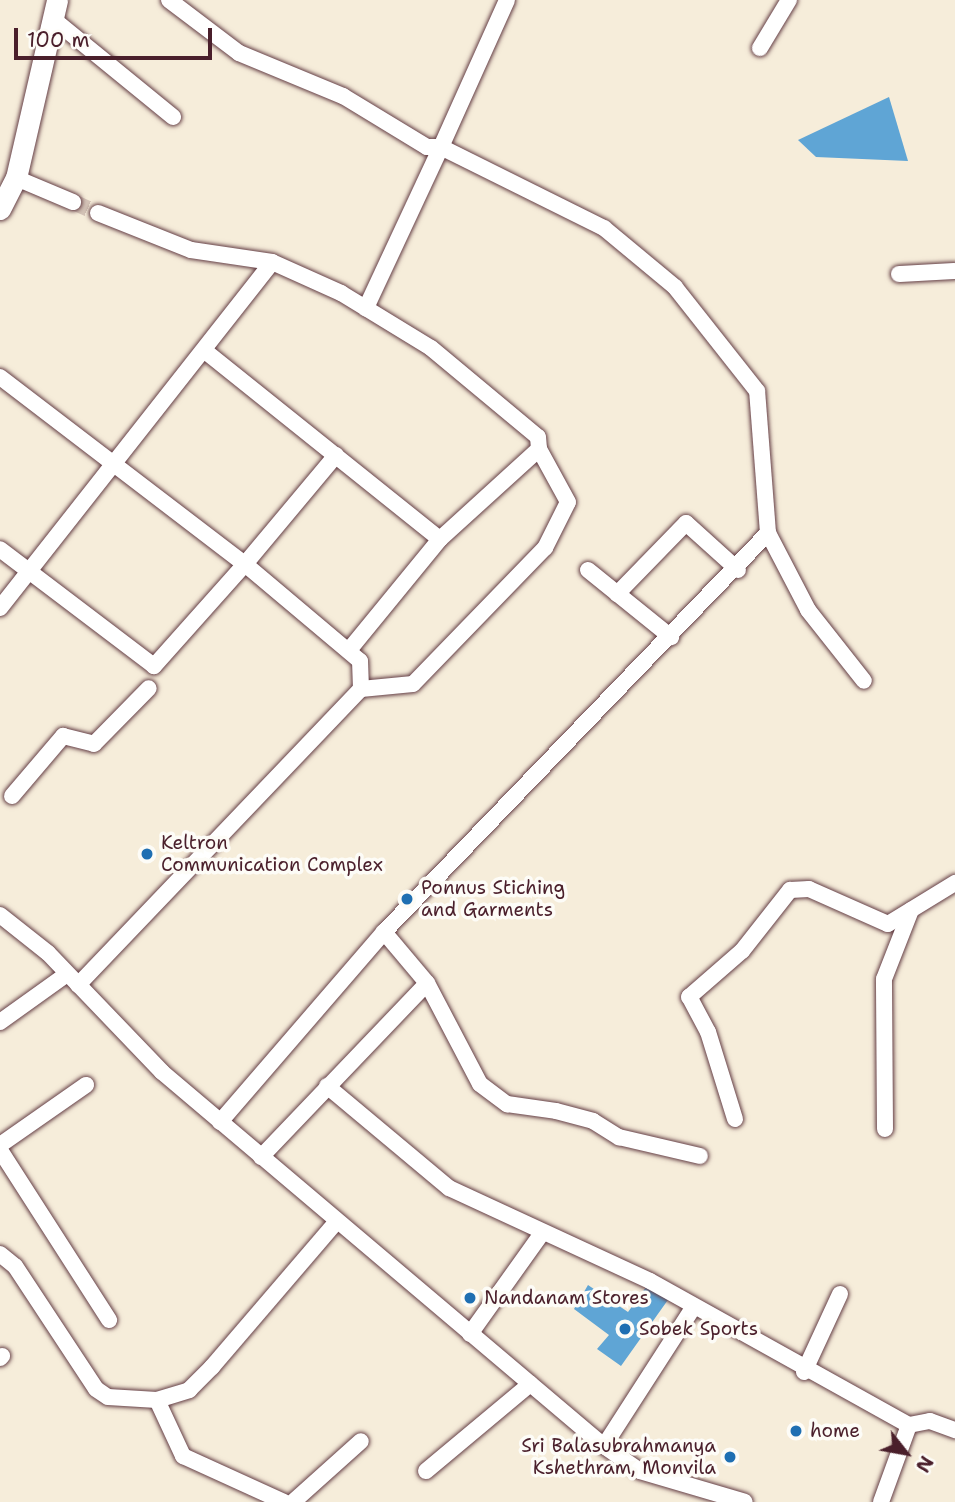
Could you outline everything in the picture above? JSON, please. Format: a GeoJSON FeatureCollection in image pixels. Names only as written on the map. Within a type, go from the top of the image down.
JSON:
{"type":"FeatureCollection","features":[{"type":"Feature","properties":{"kind":"main road"},"geometry":{"type":"LineString","coordinates":[[0,209],[16,178],[55,10]]}},
{"type":"Feature","properties":{"kind":"street"},"geometry":{"type":"LineString","coordinates":[[169,0],[260,65],[343,96],[417,144],[441,147],[604,228],[675,287],[757,391],[768,533],[808,610],[864,681]]}},
{"type":"Feature","properties":{"kind":"street"},"geometry":{"type":"LineString","coordinates":[[366,309],[507,0]]}},
{"type":"Feature","properties":{"kind":"street"},"geometry":{"type":"LineString","coordinates":[[760,48],[789,0]]}},
{"type":"Feature","properties":{"kind":"street"},"geometry":{"type":"LineString","coordinates":[[55,10],[173,117]]}},
{"type":"Feature","properties":{"kind":"street"},"geometry":{"type":"LineString","coordinates":[[16,178],[73,202]]}},
{"type":"Feature","properties":{"kind":"street"},"geometry":{"type":"LineString","coordinates":[[98,213],[191,250],[272,262],[366,309],[431,348],[538,438],[539,449],[568,502],[545,548],[413,684],[361,689]]}},
{"type":"Feature","properties":{"kind":"street"},"geometry":{"type":"LineString","coordinates":[[0,608],[112,460],[205,351],[272,262]]}},
{"type":"Feature","properties":{"kind":"street"},"geometry":{"type":"LineString","coordinates":[[900,274],[955,271]]}},
{"type":"Feature","properties":{"kind":"street"},"geometry":{"type":"LineString","coordinates":[[205,351],[440,538]]}},
{"type":"Feature","properties":{"kind":"street"},"geometry":{"type":"LineString","coordinates":[[0,377],[245,564],[349,650],[366,674],[361,689],[73,980],[0,1022]]}},
{"type":"Feature","properties":{"kind":"street"},"geometry":{"type":"LineString","coordinates":[[349,650],[440,538],[539,449]]}},
{"type":"Feature","properties":{"kind":"street"},"geometry":{"type":"LineString","coordinates":[[0,549],[155,666],[336,455]]}},
{"type":"Feature","properties":{"kind":"street"},"geometry":{"type":"LineString","coordinates":[[617,594],[686,523],[738,570]]}},
{"type":"Feature","properties":{"kind":"street"},"geometry":{"type":"LineString","coordinates":[[220,1122],[384,932],[738,570],[768,533]]}},
{"type":"Feature","properties":{"kind":"street"},"geometry":{"type":"LineString","coordinates":[[587,570],[671,637]]}},
{"type":"Feature","properties":{"kind":"street"},"geometry":{"type":"LineString","coordinates":[[12,796],[62,736],[94,744],[149,688]]}},
{"type":"Feature","properties":{"kind":"street"},"geometry":{"type":"LineString","coordinates":[[735,1119],[708,1032],[689,997],[742,951],[790,890],[809,889],[887,924],[955,883]]}},
{"type":"Feature","properties":{"kind":"street"},"geometry":{"type":"LineString","coordinates":[[885,1129],[883,990],[911,910]]}},
{"type":"Feature","properties":{"kind":"street"},"geometry":{"type":"LineString","coordinates":[[0,915],[73,980],[220,1122],[604,1446],[640,1471],[743,1502]]}},
{"type":"Feature","properties":{"kind":"street"},"geometry":{"type":"LineString","coordinates":[[384,932],[427,983],[480,1084],[506,1104],[558,1111],[629,1140],[700,1156]]}},
{"type":"Feature","properties":{"kind":"street"},"geometry":{"type":"LineString","coordinates":[[261,1157],[427,983]]}},
{"type":"Feature","properties":{"kind":"street"},"geometry":{"type":"LineString","coordinates":[[86,1085],[0,1148],[109,1320]]}},
{"type":"Feature","properties":{"kind":"street"},"geometry":{"type":"LineString","coordinates":[[327,1086],[449,1188],[650,1281],[804,1372],[909,1425],[930,1421],[955,1430]]}},
{"type":"Feature","properties":{"kind":"street"},"geometry":{"type":"LineString","coordinates":[[0,1254],[15,1266],[96,1389],[108,1396],[157,1400],[189,1390],[212,1367],[337,1221]]}},
{"type":"Feature","properties":{"kind":"street"},"geometry":{"type":"LineString","coordinates":[[470,1334],[542,1233]]}},
{"type":"Feature","properties":{"kind":"street"},"geometry":{"type":"LineString","coordinates":[[804,1372],[840,1294]]}},
{"type":"Feature","properties":{"kind":"street"},"geometry":{"type":"LineString","coordinates":[[604,1446],[693,1308]]}},
{"type":"Feature","properties":{"kind":"street"},"geometry":{"type":"LineString","coordinates":[[426,1471],[530,1384]]}},
{"type":"Feature","properties":{"kind":"street"},"geometry":{"type":"LineString","coordinates":[[157,1400],[183,1456],[285,1502]]}},
{"type":"Feature","properties":{"kind":"street"},"geometry":{"type":"LineString","coordinates":[[881,1502],[909,1425]]}},
{"type":"Feature","properties":{"kind":"street"},"geometry":{"type":"LineString","coordinates":[[293,1502],[361,1441]]}},
{"type":"Feature","properties":{"kind":"water"},"geometry":{"type":"Polygon","coordinates":[[[889,97],[908,161],[816,157],[798,140],[889,97]]]}},
{"type":"Feature","properties":{"kind":"water","name":"Sobek Sports"},"geometry":{"type":"Polygon","coordinates":[[[649,1283],[670,1297],[621,1366],[597,1349],[609,1335],[574,1309],[588,1285],[628,1312],[649,1283]]]}},
{"type":"Feature","properties":{"kind":"tunnel"},"geometry":{"type":"LineString","coordinates":[[73,202],[98,213]]}},
{"type":"Feature","properties":{"kind":"place","name":"Keltron Communication Complex"},"geometry":{"type":"Point","coordinates":[147,854]}},
{"type":"Feature","properties":{"kind":"place","name":"Ponnus Stiching and Garments"},"geometry":{"type":"Point","coordinates":[407,899]}},
{"type":"Feature","properties":{"kind":"place","name":"Nandanam Stores"},"geometry":{"type":"Point","coordinates":[470,1298]}},
{"type":"Feature","properties":{"kind":"place","name":"Sobek Sports"},"geometry":{"type":"Point","coordinates":[625,1329]}},
{"type":"Feature","properties":{"kind":"place","name":"home"},"geometry":{"type":"Point","coordinates":[796,1431]}},
{"type":"Feature","properties":{"kind":"place","name":"Sri Balasubrahmanya Kshethram, Monvila"},"geometry":{"type":"Point","coordinates":[730,1457]}}]}
